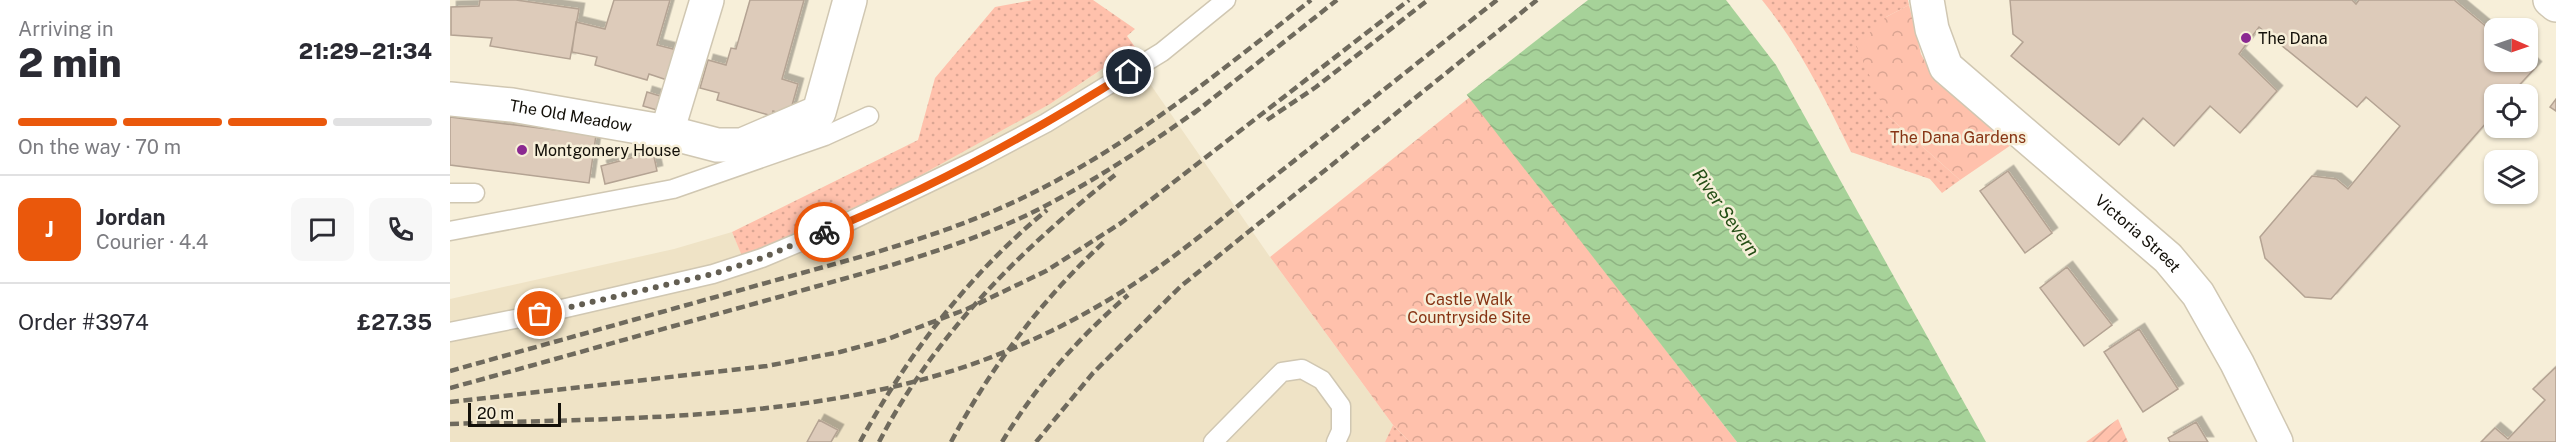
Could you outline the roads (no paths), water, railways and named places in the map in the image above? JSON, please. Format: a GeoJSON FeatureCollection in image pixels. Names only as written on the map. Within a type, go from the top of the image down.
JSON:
{"type":"FeatureCollection","features":[{"type":"Feature","properties":{"kind":"street"},"geometry":{"type":"LineString","coordinates":[[668,132],[707,0]]}},
{"type":"Feature","properties":{"kind":"street","name":"The Old Meadow"},"geometry":{"type":"LineString","coordinates":[[450,99],[512,105],[668,132],[717,145],[742,145],[819,112],[850,0]]}},
{"type":"Feature","properties":{"kind":"street","name":"Victoria Street"},"geometry":{"type":"LineString","coordinates":[[1926,0],[1932,29],[1946,67],[2168,258],[2198,294],[2237,363],[2276,442]]}},
{"type":"Feature","properties":{"kind":"street"},"geometry":{"type":"LineString","coordinates":[[2550,0],[2556,5]]}},
{"type":"Feature","properties":{"kind":"lane"},"geometry":{"type":"LineString","coordinates":[[452,326],[540,314],[713,274],[762,258],[850,221],[957,170],[1079,103],[1162,52],[1226,0]]}},
{"type":"Feature","properties":{"kind":"lane"},"geometry":{"type":"LineString","coordinates":[[450,231],[673,189],[825,136],[869,117]]}},
{"type":"Feature","properties":{"kind":"lane"},"geometry":{"type":"LineString","coordinates":[[450,193],[476,193]]}},
{"type":"Feature","properties":{"kind":"lane"},"geometry":{"type":"LineString","coordinates":[[1213,442],[1282,372],[1302,369],[1322,380],[1341,406],[1341,431],[1336,442]]}},
{"type":"Feature","properties":{"kind":"water","name":"River Severn"},"geometry":{"type":"Polygon","coordinates":[[[1393,0],[1726,0],[1776,65],[1986,442],[1737,442],[1393,0]]]}},
{"type":"Feature","properties":{"kind":"railway"},"geometry":{"type":"LineString","coordinates":[[450,371],[923,238],[1016,201],[1056,181],[1132,135],[1205,83],[1311,0]]}},
{"type":"Feature","properties":{"kind":"railway"},"geometry":{"type":"LineString","coordinates":[[1193,114],[1337,0]]}},
{"type":"Feature","properties":{"kind":"railway"},"geometry":{"type":"LineString","coordinates":[[450,402],[767,366],[840,352],[885,340],[967,309],[1046,271],[1121,223],[1409,0]]}},
{"type":"Feature","properties":{"kind":"railway"},"geometry":{"type":"LineString","coordinates":[[1267,120],[1316,87],[1428,0]]}},
{"type":"Feature","properties":{"kind":"railway"},"geometry":{"type":"LineString","coordinates":[[450,424],[630,418],[750,410],[869,392],[928,378],[988,358],[1075,319],[1130,287],[1205,232],[1497,0]]}},
{"type":"Feature","properties":{"kind":"railway"},"geometry":{"type":"LineString","coordinates":[[1036,442],[1093,373],[1181,286],[1537,0]]}},
{"type":"Feature","properties":{"kind":"railway"},"geometry":{"type":"LineString","coordinates":[[450,388],[872,271],[965,241],[1025,216],[1093,180],[1199,109]]}},
{"type":"Feature","properties":{"kind":"railway"},"geometry":{"type":"LineString","coordinates":[[879,442],[926,365],[982,296],[1046,233],[1115,175]]}},
{"type":"Feature","properties":{"kind":"railway"},"geometry":{"type":"LineString","coordinates":[[860,442],[898,378],[942,317],[992,261],[1047,210]]}},
{"type":"Feature","properties":{"kind":"railway"},"geometry":{"type":"LineString","coordinates":[[951,442],[983,387],[1019,335],[1081,264],[1104,242]]}},
{"type":"Feature","properties":{"kind":"railway"},"geometry":{"type":"LineString","coordinates":[[1002,442],[1029,401],[1059,364],[1092,328],[1128,295]]}},
{"type":"Feature","properties":{"kind":"place","name":"The Dana"},"geometry":{"type":"Point","coordinates":[2246,38]}},
{"type":"Feature","properties":{"kind":"place","name":"Montgomery House"},"geometry":{"type":"Point","coordinates":[522,150]}},
{"type":"Feature","properties":{"kind":"park label","name":"The Dana Gardens"},"geometry":{"type":"Point","coordinates":[1958,137]}},
{"type":"Feature","properties":{"kind":"park label","name":"Castle Walk Countryside Site"},"geometry":{"type":"Point","coordinates":[1469,308]}}]}
